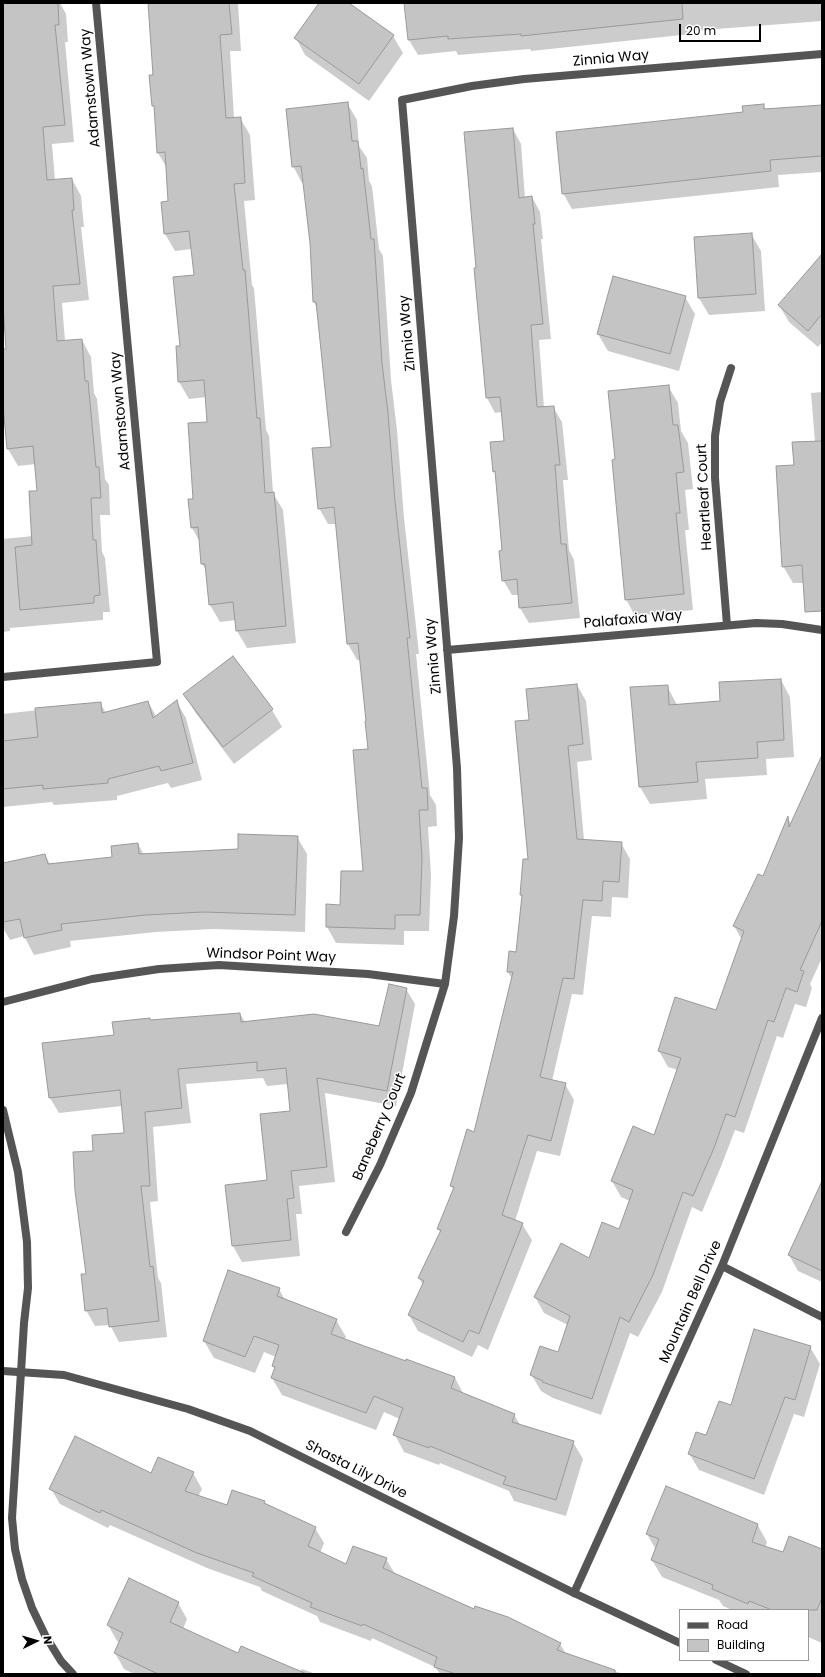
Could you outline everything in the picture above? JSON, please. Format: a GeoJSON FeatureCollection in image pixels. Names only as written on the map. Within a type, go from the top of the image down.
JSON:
{"type":"FeatureCollection","features":[{"type":"Feature","properties":{"kind":"street","name":"Adamstown Way"},"geometry":{"type":"LineString","coordinates":[[3,677],[157,662],[96,3]]}},
{"type":"Feature","properties":{"kind":"street","name":"Zinnia Way"},"geometry":{"type":"LineString","coordinates":[[445,984],[454,916],[459,838],[457,768],[402,100],[472,86],[524,79],[822,54]]}},
{"type":"Feature","properties":{"kind":"street","name":"Heartleaf Court"},"geometry":{"type":"LineString","coordinates":[[727,625],[715,478],[715,436],[720,402],[731,368]]}},
{"type":"Feature","properties":{"kind":"street","name":"Palafaxia Way"},"geometry":{"type":"LineString","coordinates":[[447,650],[756,623],[782,624],[822,630]]}},
{"type":"Feature","properties":{"kind":"street","name":"Windsor Point Way"},"geometry":{"type":"LineString","coordinates":[[3,1002],[92,979],[159,969],[220,965],[368,974],[445,984]]}},
{"type":"Feature","properties":{"kind":"street","name":"Baneberry Court"},"geometry":{"type":"LineString","coordinates":[[346,1232],[380,1166],[411,1094],[445,984]]}},
{"type":"Feature","properties":{"kind":"street","name":"Mountain Bell Drive"},"geometry":{"type":"LineString","coordinates":[[574,1593],[722,1266],[822,1018]]}},
{"type":"Feature","properties":{"kind":"street"},"geometry":{"type":"LineString","coordinates":[[3,1110],[18,1172],[27,1242],[28,1288],[24,1323],[12,1518],[15,1549],[22,1579],[32,1608],[45,1635],[61,1660],[73,1674]]}},
{"type":"Feature","properties":{"kind":"street"},"geometry":{"type":"LineString","coordinates":[[722,1266],[822,1317]]}},
{"type":"Feature","properties":{"kind":"street","name":"Shasta Lily Drive"},"geometry":{"type":"LineString","coordinates":[[3,1371],[64,1375],[79,1378],[188,1409],[250,1431],[574,1593],[679,1643]]}},
{"type":"Feature","properties":{"kind":"street"},"geometry":{"type":"LineString","coordinates":[[718,1661],[746,1674]]}},
{"type":"Feature","properties":{"kind":"building"},"geometry":{"type":"Polygon","coordinates":[[[3,3],[58,3],[59,25],[55,25],[65,125],[43,127],[47,180],[72,178],[74,210],[72,210],[80,284],[53,286],[57,341],[82,339],[85,381],[88,381],[96,467],[99,467],[101,498],[91,498],[93,540],[96,540],[100,595],[94,596],[94,603],[20,610],[15,547],[32,545],[29,491],[37,491],[33,446],[7,449],[3,405],[3,349],[6,349],[3,304],[3,3]]]}},
{"type":"Feature","properties":{"kind":"building"},"geometry":{"type":"Polygon","coordinates":[[[148,3],[229,3],[232,34],[220,35],[226,118],[241,117],[245,183],[234,184],[243,270],[245,270],[257,418],[260,418],[265,493],[274,492],[286,626],[236,631],[233,602],[209,605],[205,564],[201,564],[198,527],[191,528],[188,499],[193,499],[188,423],[207,422],[204,380],[178,382],[176,346],[180,346],[173,277],[194,275],[189,231],[164,234],[161,202],[168,201],[165,152],[157,153],[154,106],[152,106],[149,75],[153,75],[148,3]]]}},
{"type":"Feature","properties":{"kind":"building"},"geometry":{"type":"Polygon","coordinates":[[[319,3],[349,3],[394,35],[359,84],[294,38],[319,3]]]}},
{"type":"Feature","properties":{"kind":"building"},"geometry":{"type":"Polygon","coordinates":[[[404,3],[682,3],[683,19],[521,36],[521,34],[448,39],[448,36],[408,40],[404,3]]]}},
{"type":"Feature","properties":{"kind":"building"},"geometry":{"type":"Polygon","coordinates":[[[348,102],[352,141],[358,141],[361,169],[363,168],[371,239],[374,239],[382,363],[410,638],[407,638],[422,788],[427,788],[428,810],[419,810],[422,858],[420,915],[395,915],[395,929],[326,927],[326,904],[340,905],[341,871],[363,871],[353,750],[368,749],[358,643],[347,644],[334,507],[318,509],[312,448],[331,447],[316,302],[313,302],[310,243],[301,166],[292,167],[286,109],[348,102]]]}},
{"type":"Feature","properties":{"kind":"building"},"geometry":{"type":"Polygon","coordinates":[[[764,104],[764,109],[822,105],[822,156],[770,160],[771,171],[562,194],[556,132],[743,112],[742,106],[764,104]]]}},
{"type":"Feature","properties":{"kind":"building"},"geometry":{"type":"Polygon","coordinates":[[[513,128],[519,198],[532,196],[535,224],[533,224],[543,324],[531,325],[537,407],[554,406],[560,465],[555,465],[561,544],[566,544],[572,603],[519,608],[517,579],[502,581],[499,551],[502,550],[495,471],[493,472],[490,442],[504,441],[500,397],[486,398],[474,268],[476,268],[464,132],[513,128]]]}},
{"type":"Feature","properties":{"kind":"building"},"geometry":{"type":"Polygon","coordinates":[[[752,233],[756,294],[698,298],[694,237],[752,233]]]}},
{"type":"Feature","properties":{"kind":"building"},"geometry":{"type":"Polygon","coordinates":[[[822,254],[822,314],[808,331],[778,305],[822,254]]]}},
{"type":"Feature","properties":{"kind":"building"},"geometry":{"type":"Polygon","coordinates":[[[613,276],[686,296],[670,354],[597,334],[613,276]]]}},
{"type":"Feature","properties":{"kind":"building"},"geometry":{"type":"Polygon","coordinates":[[[669,385],[673,425],[678,425],[684,472],[676,473],[680,513],[676,513],[684,594],[625,600],[612,460],[615,459],[608,391],[669,385]]]}},
{"type":"Feature","properties":{"kind":"building"},"geometry":{"type":"Polygon","coordinates":[[[822,441],[822,611],[805,612],[802,565],[782,567],[776,466],[794,465],[792,442],[822,441]]]}},
{"type":"Feature","properties":{"kind":"building"},"geometry":{"type":"Polygon","coordinates":[[[233,656],[273,709],[223,747],[183,694],[233,656]]]}},
{"type":"Feature","properties":{"kind":"building"},"geometry":{"type":"Polygon","coordinates":[[[781,679],[784,740],[757,742],[758,758],[696,762],[698,782],[639,787],[630,687],[668,685],[669,705],[720,701],[719,682],[781,679]]]}},
{"type":"Feature","properties":{"kind":"building"},"geometry":{"type":"Polygon","coordinates":[[[577,684],[583,744],[568,746],[577,839],[622,842],[619,882],[603,881],[602,901],[583,900],[574,979],[563,978],[540,1077],[566,1083],[551,1141],[528,1135],[502,1215],[523,1223],[479,1334],[469,1330],[463,1342],[408,1315],[424,1281],[418,1278],[441,1230],[437,1229],[454,1187],[450,1186],[467,1129],[474,1132],[513,972],[507,972],[509,951],[516,952],[522,895],[520,895],[523,859],[528,859],[515,721],[529,720],[526,689],[577,684]]]}},
{"type":"Feature","properties":{"kind":"building"},"geometry":{"type":"Polygon","coordinates":[[[177,700],[193,763],[161,771],[159,766],[108,779],[108,783],[43,789],[43,785],[3,789],[3,741],[38,737],[35,708],[101,702],[102,713],[148,701],[153,718],[177,700]]]}},
{"type":"Feature","properties":{"kind":"building"},"geometry":{"type":"Polygon","coordinates":[[[822,755],[822,921],[800,970],[804,971],[797,992],[786,988],[774,1022],[768,1020],[735,1117],[726,1114],[714,1148],[693,1196],[683,1192],[653,1275],[629,1322],[620,1317],[592,1399],[542,1382],[543,1381],[530,1375],[540,1346],[558,1352],[570,1316],[534,1297],[561,1243],[589,1258],[602,1222],[619,1229],[633,1190],[611,1181],[633,1126],[654,1135],[681,1058],[658,1051],[675,997],[716,1010],[744,931],[733,926],[758,874],[763,876],[788,816],[789,827],[822,755]]]}},
{"type":"Feature","properties":{"kind":"building"},"geometry":{"type":"Polygon","coordinates":[[[238,834],[298,836],[295,915],[203,912],[146,915],[61,924],[62,930],[24,938],[20,919],[3,922],[3,863],[45,854],[48,864],[112,857],[111,846],[138,843],[139,854],[238,849],[238,834]]]}},
{"type":"Feature","properties":{"kind":"building"},"geometry":{"type":"Polygon","coordinates":[[[389,984],[407,988],[387,1091],[317,1078],[327,1167],[291,1171],[294,1198],[287,1199],[291,1240],[232,1246],[225,1185],[267,1180],[260,1114],[290,1111],[286,1068],[257,1071],[257,1062],[178,1069],[182,1108],[145,1112],[150,1186],[141,1186],[150,1267],[153,1266],[159,1321],[109,1327],[107,1308],[85,1311],[81,1274],[86,1274],[75,1191],[73,1152],[93,1151],[92,1135],[124,1133],[120,1090],[49,1098],[42,1043],[114,1035],[112,1022],[150,1018],[150,1020],[240,1013],[241,1022],[314,1014],[379,1026],[389,984]]]}},
{"type":"Feature","properties":{"kind":"building"},"geometry":{"type":"Polygon","coordinates":[[[822,1181],[822,1271],[788,1255],[822,1181]]]}},
{"type":"Feature","properties":{"kind":"building"},"geometry":{"type":"Polygon","coordinates":[[[228,1270],[280,1288],[277,1296],[337,1319],[331,1334],[455,1377],[451,1388],[515,1414],[512,1422],[574,1441],[556,1500],[503,1484],[506,1477],[430,1446],[429,1448],[393,1435],[403,1408],[374,1396],[366,1413],[271,1378],[275,1367],[272,1366],[279,1345],[254,1336],[245,1357],[203,1341],[228,1270]]]}},
{"type":"Feature","properties":{"kind":"building"},"geometry":{"type":"Polygon","coordinates":[[[754,1329],[811,1346],[795,1400],[785,1397],[754,1479],[688,1454],[696,1432],[706,1435],[719,1401],[731,1405],[754,1329]]]}},
{"type":"Feature","properties":{"kind":"building"},"geometry":{"type":"Polygon","coordinates":[[[75,1436],[151,1473],[158,1457],[194,1472],[185,1491],[227,1505],[232,1490],[265,1501],[264,1503],[316,1527],[308,1546],[346,1564],[353,1546],[387,1558],[383,1568],[474,1609],[475,1606],[508,1617],[561,1643],[557,1650],[615,1670],[615,1674],[456,1674],[434,1667],[437,1657],[363,1624],[362,1626],[310,1607],[312,1603],[252,1576],[254,1573],[197,1553],[101,1510],[100,1513],[49,1489],[75,1436]]]}},
{"type":"Feature","properties":{"kind":"building"},"geometry":{"type":"Polygon","coordinates":[[[666,1486],[758,1524],[752,1542],[783,1552],[789,1536],[822,1549],[822,1598],[817,1610],[769,1609],[749,1601],[748,1604],[712,1589],[713,1585],[651,1560],[659,1539],[646,1534],[666,1486]]]}},
{"type":"Feature","properties":{"kind":"building"},"geometry":{"type":"Polygon","coordinates":[[[129,1578],[179,1602],[170,1622],[238,1653],[241,1646],[307,1674],[158,1674],[114,1653],[123,1633],[107,1625],[129,1578]]]}}]}
